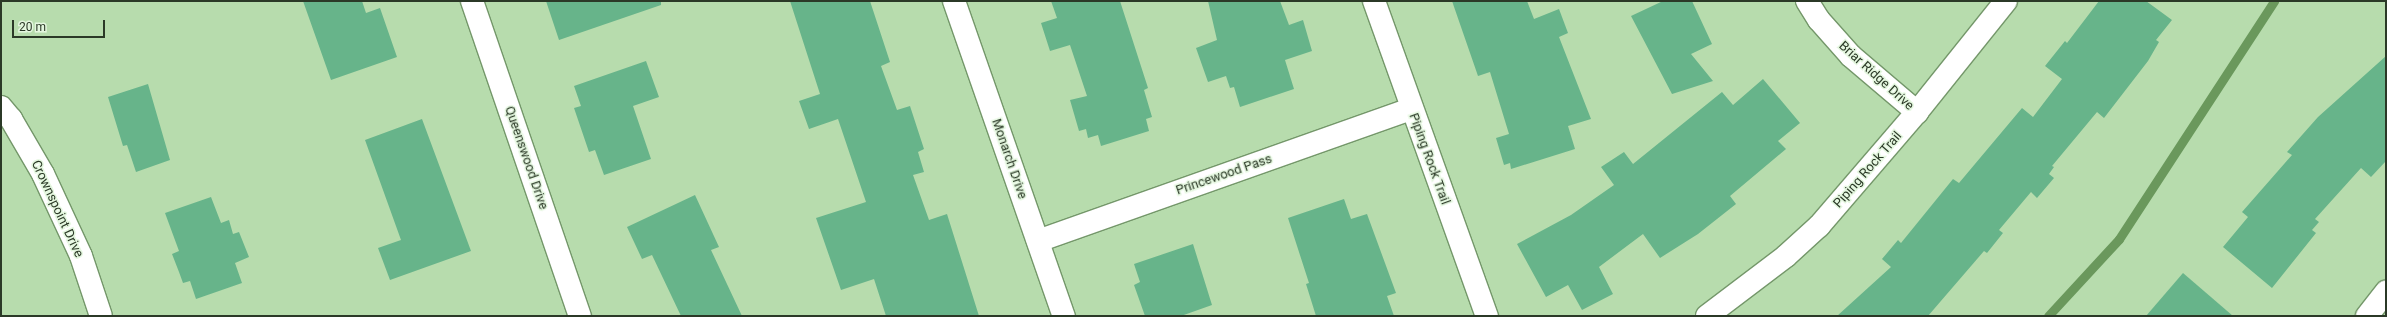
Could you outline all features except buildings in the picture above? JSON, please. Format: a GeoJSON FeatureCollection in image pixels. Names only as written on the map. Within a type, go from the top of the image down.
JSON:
{"type":"FeatureCollection","features":[{"type":"Feature","properties":{"kind":"street","name":"Queenswood Drive"},"geometry":{"type":"LineString","coordinates":[[472,1],[580,316]]}},
{"type":"Feature","properties":{"kind":"street","name":"Monarch Drive"},"geometry":{"type":"LineString","coordinates":[[954,1],[1064,316]]}},
{"type":"Feature","properties":{"kind":"street","name":"Piping Rock Trail"},"geometry":{"type":"LineString","coordinates":[[1374,1],[1411,109],[1486,316]]}},
{"type":"Feature","properties":{"kind":"street","name":"Briar Ridge Drive"},"geometry":{"type":"LineString","coordinates":[[1807,1],[1819,20],[1851,56],[1917,112]]}},
{"type":"Feature","properties":{"kind":"street","name":"Piping Rock Trail"},"geometry":{"type":"LineString","coordinates":[[1707,316],[1786,256],[1819,226],[1917,112],[2006,1]]}},
{"type":"Feature","properties":{"kind":"street","name":"Princewood Pass"},"geometry":{"type":"LineString","coordinates":[[1038,241],[1411,109]]}},
{"type":"Feature","properties":{"kind":"street","name":"Crownspoint Drive"},"geometry":{"type":"LineString","coordinates":[[4,116],[43,174],[80,256],[101,316]]}},
{"type":"Feature","properties":{"kind":"street"},"geometry":{"type":"LineString","coordinates":[[2367,316],[2386,292]]}},
{"type":"Feature","properties":{"kind":"waterway"},"geometry":{"type":"LineString","coordinates":[[2048,316],[2119,239],[2274,1]]}}]}
